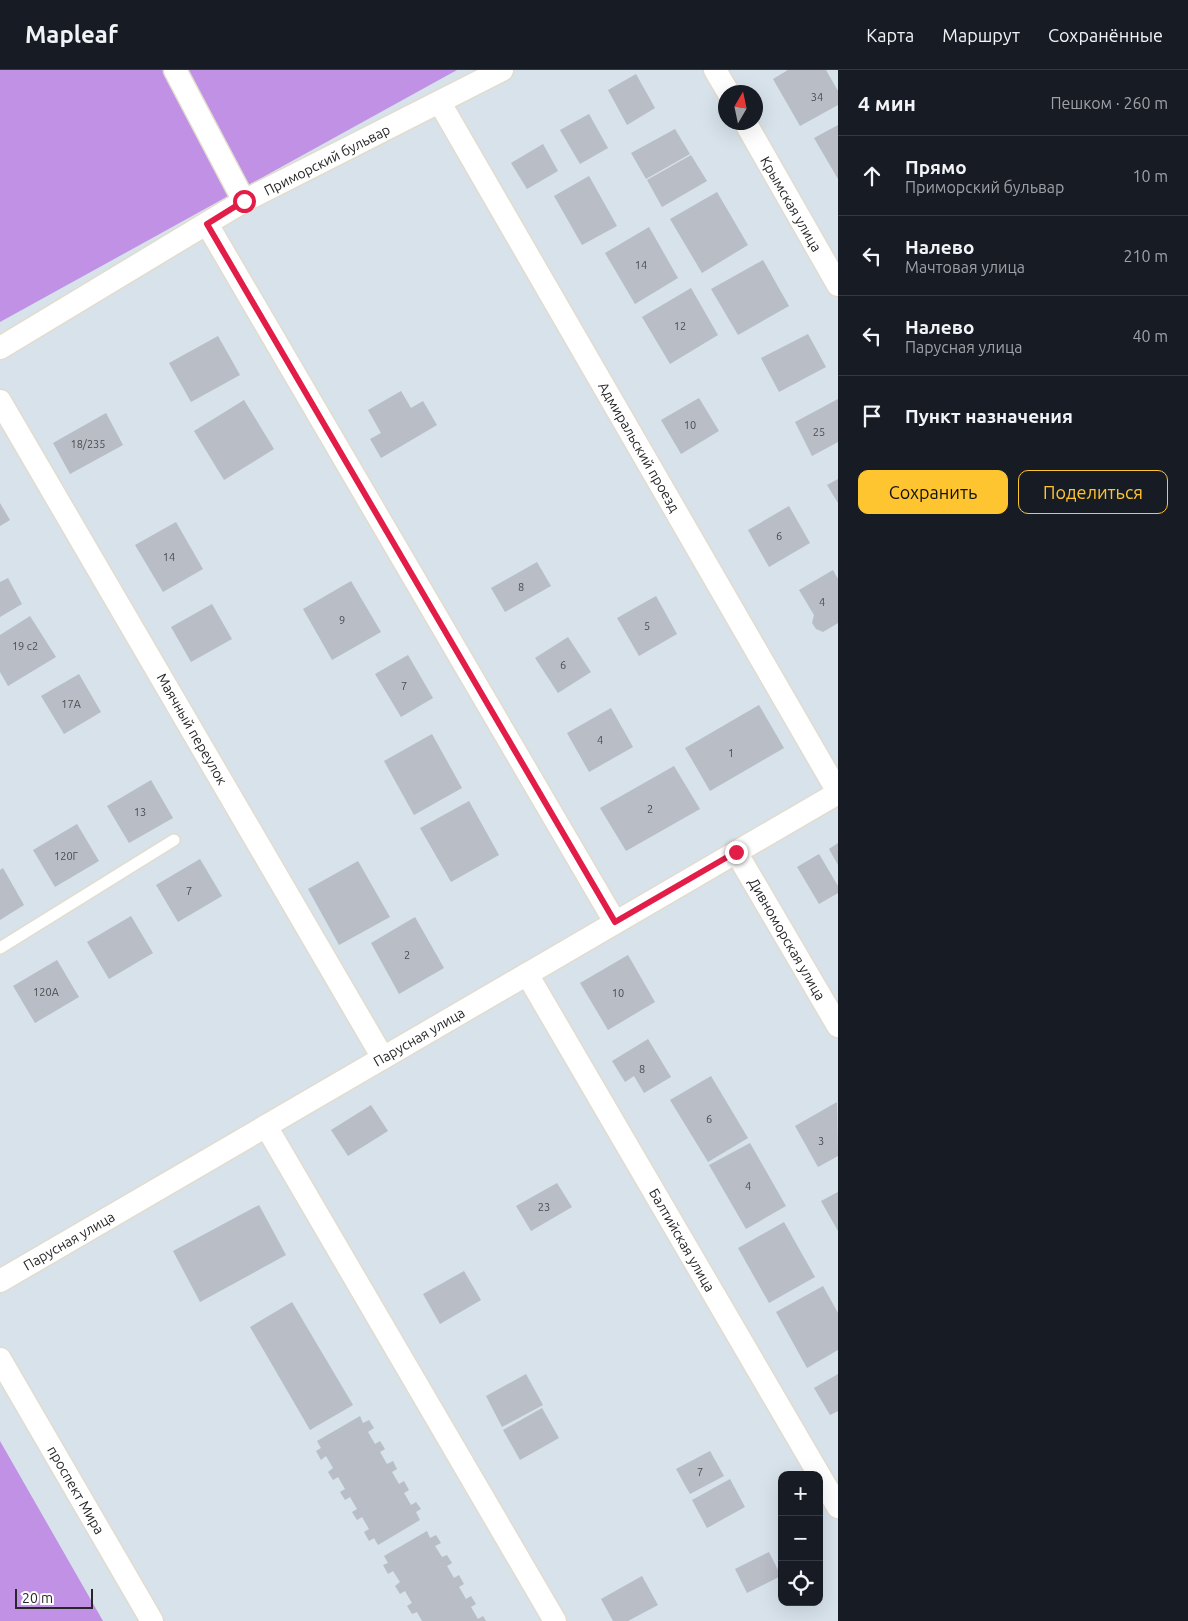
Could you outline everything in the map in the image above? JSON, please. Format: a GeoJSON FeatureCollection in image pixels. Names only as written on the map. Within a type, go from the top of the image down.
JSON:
{"type":"FeatureCollection","features":[{"type":"Feature","properties":{"kind":"street"},"geometry":{"type":"LineString","coordinates":[[175,70],[244,201]]}},
{"type":"Feature","properties":{"kind":"street","name":"Приморский бульвар"},"geometry":{"type":"LineString","coordinates":[[0,348],[244,201],[502,70]]}},
{"type":"Feature","properties":{"kind":"street"},"geometry":{"type":"LineString","coordinates":[[715,70],[724,85]]}},
{"type":"Feature","properties":{"kind":"street","name":"Адмиральский проезд"},"geometry":{"type":"LineString","coordinates":[[440,103],[838,792]]}},
{"type":"Feature","properties":{"kind":"street","name":"Крымская улица"},"geometry":{"type":"LineString","coordinates":[[750,130],[838,285]]}},
{"type":"Feature","properties":{"kind":"street"},"geometry":{"type":"LineString","coordinates":[[207,224],[615,922]]}},
{"type":"Feature","properties":{"kind":"street","name":"Маячный переулок"},"geometry":{"type":"LineString","coordinates":[[0,401],[384,1058]]}},
{"type":"Feature","properties":{"kind":"street","name":"Парусная улица"},"geometry":{"type":"LineString","coordinates":[[0,1281],[838,792]]}},
{"type":"Feature","properties":{"kind":"street","name":"Дивноморская улица"},"geometry":{"type":"LineString","coordinates":[[736,852],[838,1026]]}},
{"type":"Feature","properties":{"kind":"street","name":"Балтийская улица"},"geometry":{"type":"LineString","coordinates":[[527,974],[838,1507]]}},
{"type":"Feature","properties":{"kind":"street"},"geometry":{"type":"LineString","coordinates":[[266,1126],[555,1621]]}},
{"type":"Feature","properties":{"kind":"street","name":"проспект Мира"},"geometry":{"type":"LineString","coordinates":[[0,1359],[152,1621]]}},
{"type":"Feature","properties":{"kind":"lane"},"geometry":{"type":"LineString","coordinates":[[0,948],[174,840]]}},
{"type":"Feature","properties":{"kind":"shaded area"},"geometry":{"type":"Polygon","coordinates":[[[0,70],[457,70],[0,322],[0,70]]]}},
{"type":"Feature","properties":{"kind":"shaded area"},"geometry":{"type":"Polygon","coordinates":[[[0,1441],[103,1621],[0,1621],[0,1441]]]}},
{"type":"Feature","properties":{"kind":"building"},"geometry":{"type":"Polygon","coordinates":[[[788,70],[826,70],[838,91],[838,105],[800,126],[773,79],[788,70]]]}},
{"type":"Feature","properties":{"kind":"building"},"geometry":{"type":"Polygon","coordinates":[[[636,74],[655,108],[627,125],[608,90],[636,74]]]}},
{"type":"Feature","properties":{"kind":"building"},"geometry":{"type":"Polygon","coordinates":[[[589,114],[608,148],[580,164],[560,130],[589,114]]]}},
{"type":"Feature","properties":{"kind":"building"},"geometry":{"type":"Polygon","coordinates":[[[838,125],[838,179],[814,138],[838,125]]]}},
{"type":"Feature","properties":{"kind":"building"},"geometry":{"type":"Polygon","coordinates":[[[675,129],[690,154],[646,179],[631,153],[675,129]]]}},
{"type":"Feature","properties":{"kind":"building"},"geometry":{"type":"Polygon","coordinates":[[[543,144],[558,171],[527,189],[511,163],[543,144]]]}},
{"type":"Feature","properties":{"kind":"building"},"geometry":{"type":"Polygon","coordinates":[[[691,155],[707,181],[662,207],[647,180],[691,155]]]}},
{"type":"Feature","properties":{"kind":"building"},"geometry":{"type":"Polygon","coordinates":[[[589,176],[617,226],[582,245],[554,196],[589,176]]]}},
{"type":"Feature","properties":{"kind":"building"},"geometry":{"type":"Polygon","coordinates":[[[717,192],[748,245],[702,273],[670,219],[717,192]]]}},
{"type":"Feature","properties":{"kind":"building"},"geometry":{"type":"Polygon","coordinates":[[[649,227],[678,278],[635,304],[605,253],[649,227]]]}},
{"type":"Feature","properties":{"kind":"building"},"geometry":{"type":"Polygon","coordinates":[[[763,260],[789,306],[738,335],[711,289],[763,260]]]}},
{"type":"Feature","properties":{"kind":"building"},"geometry":{"type":"Polygon","coordinates":[[[691,288],[718,335],[670,364],[642,317],[691,288]]]}},
{"type":"Feature","properties":{"kind":"building"},"geometry":{"type":"Polygon","coordinates":[[[808,334],[826,367],[779,392],[761,358],[808,334]]]}},
{"type":"Feature","properties":{"kind":"building"},"geometry":{"type":"Polygon","coordinates":[[[218,336],[240,375],[191,402],[169,363],[218,336]]]}},
{"type":"Feature","properties":{"kind":"building"},"geometry":{"type":"Polygon","coordinates":[[[401,391],[411,408],[423,401],[437,425],[381,458],[370,439],[381,433],[368,410],[401,391]]]}},
{"type":"Feature","properties":{"kind":"building"},"geometry":{"type":"Polygon","coordinates":[[[699,398],[719,431],[681,454],[661,420],[699,398]]]}},
{"type":"Feature","properties":{"kind":"building"},"geometry":{"type":"Polygon","coordinates":[[[838,399],[838,442],[812,456],[795,422],[838,399]]]}},
{"type":"Feature","properties":{"kind":"building"},"geometry":{"type":"Polygon","coordinates":[[[244,400],[274,449],[224,480],[194,431],[244,400]]]}},
{"type":"Feature","properties":{"kind":"building"},"geometry":{"type":"Polygon","coordinates":[[[106,413],[123,445],[70,474],[53,443],[106,413]]]}},
{"type":"Feature","properties":{"kind":"building"},"geometry":{"type":"Polygon","coordinates":[[[838,479],[838,503],[827,485],[838,479]]]}},
{"type":"Feature","properties":{"kind":"building"},"geometry":{"type":"Polygon","coordinates":[[[0,503],[10,520],[0,526],[0,503]]]}},
{"type":"Feature","properties":{"kind":"building"},"geometry":{"type":"Polygon","coordinates":[[[789,506],[810,543],[769,567],[748,530],[789,506]]]}},
{"type":"Feature","properties":{"kind":"building"},"geometry":{"type":"Polygon","coordinates":[[[176,522],[203,569],[163,592],[135,545],[176,522]]]}},
{"type":"Feature","properties":{"kind":"building"},"geometry":{"type":"Polygon","coordinates":[[[537,562],[551,586],[505,612],[491,588],[537,562]]]}},
{"type":"Feature","properties":{"kind":"building"},"geometry":{"type":"Polygon","coordinates":[[[833,570],[838,579],[838,623],[823,632],[816,629],[812,623],[814,615],[799,590],[833,570]]]}},
{"type":"Feature","properties":{"kind":"building"},"geometry":{"type":"Polygon","coordinates":[[[8,578],[22,604],[0,617],[0,582],[8,578]]]}},
{"type":"Feature","properties":{"kind":"building"},"geometry":{"type":"Polygon","coordinates":[[[351,581],[381,632],[332,660],[303,609],[351,581]]]}},
{"type":"Feature","properties":{"kind":"building"},"geometry":{"type":"Polygon","coordinates":[[[656,596],[677,634],[639,656],[617,618],[656,596]]]}},
{"type":"Feature","properties":{"kind":"building"},"geometry":{"type":"Polygon","coordinates":[[[212,604],[232,639],[191,662],[171,627],[212,604]]]}},
{"type":"Feature","properties":{"kind":"building"},"geometry":{"type":"Polygon","coordinates":[[[30,616],[56,657],[8,686],[0,672],[0,635],[30,616]]]}},
{"type":"Feature","properties":{"kind":"building"},"geometry":{"type":"Polygon","coordinates":[[[568,637],[591,672],[558,693],[535,658],[568,637]]]}},
{"type":"Feature","properties":{"kind":"building"},"geometry":{"type":"Polygon","coordinates":[[[408,655],[433,698],[401,717],[375,674],[408,655]]]}},
{"type":"Feature","properties":{"kind":"building"},"geometry":{"type":"Polygon","coordinates":[[[79,674],[101,712],[64,734],[41,696],[79,674]]]}},
{"type":"Feature","properties":{"kind":"building"},"geometry":{"type":"Polygon","coordinates":[[[759,705],[784,748],[710,791],[685,748],[759,705]]]}},
{"type":"Feature","properties":{"kind":"building"},"geometry":{"type":"Polygon","coordinates":[[[611,708],[633,747],[589,772],[567,733],[611,708]]]}},
{"type":"Feature","properties":{"kind":"building"},"geometry":{"type":"Polygon","coordinates":[[[432,734],[462,788],[414,815],[384,761],[432,734]]]}},
{"type":"Feature","properties":{"kind":"building"},"geometry":{"type":"Polygon","coordinates":[[[674,766],[700,809],[626,851],[600,808],[674,766]]]}},
{"type":"Feature","properties":{"kind":"building"},"geometry":{"type":"Polygon","coordinates":[[[151,780],[173,818],[129,843],[107,806],[151,780]]]}},
{"type":"Feature","properties":{"kind":"building"},"geometry":{"type":"Polygon","coordinates":[[[469,801],[499,855],[451,882],[420,828],[469,801]]]}},
{"type":"Feature","properties":{"kind":"building"},"geometry":{"type":"Polygon","coordinates":[[[77,824],[99,861],[55,887],[33,850],[77,824]]]}},
{"type":"Feature","properties":{"kind":"building"},"geometry":{"type":"Polygon","coordinates":[[[838,843],[838,865],[829,849],[838,843]]]}},
{"type":"Feature","properties":{"kind":"building"},"geometry":{"type":"Polygon","coordinates":[[[819,854],[838,886],[838,893],[819,904],[797,867],[819,854]]]}},
{"type":"Feature","properties":{"kind":"building"},"geometry":{"type":"Polygon","coordinates":[[[200,859],[222,896],[178,922],[156,885],[200,859]]]}},
{"type":"Feature","properties":{"kind":"building"},"geometry":{"type":"Polygon","coordinates":[[[358,861],[390,917],[339,945],[308,889],[358,861]]]}},
{"type":"Feature","properties":{"kind":"building"},"geometry":{"type":"Polygon","coordinates":[[[3,868],[24,905],[0,920],[0,870],[3,868]]]}},
{"type":"Feature","properties":{"kind":"building"},"geometry":{"type":"Polygon","coordinates":[[[131,916],[153,953],[109,979],[87,942],[131,916]]]}},
{"type":"Feature","properties":{"kind":"building"},"geometry":{"type":"Polygon","coordinates":[[[415,917],[444,968],[399,994],[371,943],[415,917]]]}},
{"type":"Feature","properties":{"kind":"building"},"geometry":{"type":"Polygon","coordinates":[[[628,955],[655,1002],[608,1030],[580,983],[628,955]]]}},
{"type":"Feature","properties":{"kind":"building"},"geometry":{"type":"Polygon","coordinates":[[[57,960],[79,997],[35,1023],[13,986],[57,960]]]}},
{"type":"Feature","properties":{"kind":"building"},"geometry":{"type":"Polygon","coordinates":[[[648,1039],[671,1077],[644,1093],[634,1076],[625,1082],[612,1061],[648,1039]]]}},
{"type":"Feature","properties":{"kind":"building"},"geometry":{"type":"Polygon","coordinates":[[[711,1076],[748,1138],[708,1162],[670,1100],[711,1076]]]}},
{"type":"Feature","properties":{"kind":"building"},"geometry":{"type":"Polygon","coordinates":[[[837,1102],[838,1156],[818,1167],[795,1126],[837,1102]]]}},
{"type":"Feature","properties":{"kind":"building"},"geometry":{"type":"Polygon","coordinates":[[[371,1105],[388,1131],[348,1156],[331,1130],[371,1105]]]}},
{"type":"Feature","properties":{"kind":"building"},"geometry":{"type":"Polygon","coordinates":[[[750,1143],[786,1206],[746,1229],[709,1165],[750,1143]]]}},
{"type":"Feature","properties":{"kind":"building"},"geometry":{"type":"Polygon","coordinates":[[[557,1183],[572,1207],[531,1231],[516,1206],[557,1183]]]}},
{"type":"Feature","properties":{"kind":"building"},"geometry":{"type":"Polygon","coordinates":[[[838,1192],[838,1231],[821,1201],[838,1192]]]}},
{"type":"Feature","properties":{"kind":"building"},"geometry":{"type":"Polygon","coordinates":[[[259,1205],[286,1255],[200,1302],[173,1251],[259,1205]]]}},
{"type":"Feature","properties":{"kind":"building"},"geometry":{"type":"Polygon","coordinates":[[[784,1222],[815,1277],[769,1303],[738,1248],[784,1222]]]}},
{"type":"Feature","properties":{"kind":"building"},"geometry":{"type":"Polygon","coordinates":[[[464,1271],[481,1300],[440,1324],[423,1294],[464,1271]]]}},
{"type":"Feature","properties":{"kind":"building"},"geometry":{"type":"Polygon","coordinates":[[[823,1286],[838,1313],[838,1350],[807,1368],[776,1312],[823,1286]]]}},
{"type":"Feature","properties":{"kind":"building"},"geometry":{"type":"Polygon","coordinates":[[[292,1302],[353,1405],[310,1430],[250,1327],[292,1302]]]}},
{"type":"Feature","properties":{"kind":"building"},"geometry":{"type":"Polygon","coordinates":[[[526,1374],[543,1405],[502,1427],[486,1396],[526,1374]]]}},
{"type":"Feature","properties":{"kind":"building"},"geometry":{"type":"Polygon","coordinates":[[[838,1374],[838,1411],[830,1415],[814,1388],[838,1374]]]}},
{"type":"Feature","properties":{"kind":"building"},"geometry":{"type":"Polygon","coordinates":[[[542,1408],[559,1438],[520,1460],[503,1430],[542,1408]]]}},
{"type":"Feature","properties":{"kind":"building"},"geometry":{"type":"Polygon","coordinates":[[[360,1416],[363,1423],[369,1420],[374,1428],[368,1432],[375,1444],[380,1441],[385,1449],[380,1452],[387,1464],[393,1461],[397,1469],[392,1472],[399,1484],[404,1481],[409,1490],[404,1493],[411,1505],[416,1502],[421,1509],[416,1512],[420,1520],[378,1545],[374,1538],[369,1541],[364,1532],[369,1529],[362,1517],[357,1520],[352,1512],[357,1509],[350,1497],[345,1500],[340,1492],[345,1489],[338,1477],[333,1480],[328,1472],[333,1468],[326,1456],[321,1460],[316,1451],[321,1448],[317,1441],[360,1416]]]}},
{"type":"Feature","properties":{"kind":"building"},"geometry":{"type":"Polygon","coordinates":[[[710,1451],[724,1476],[690,1494],[676,1469],[710,1451]]]}},
{"type":"Feature","properties":{"kind":"building"},"geometry":{"type":"Polygon","coordinates":[[[730,1479],[745,1507],[707,1528],[692,1500],[730,1479]]]}},
{"type":"Feature","properties":{"kind":"building"},"geometry":{"type":"Polygon","coordinates":[[[427,1531],[430,1538],[436,1535],[441,1543],[435,1546],[442,1557],[447,1555],[452,1563],[447,1566],[454,1578],[459,1575],[464,1584],[459,1587],[466,1599],[471,1596],[476,1604],[471,1607],[478,1619],[483,1616],[486,1621],[422,1621],[417,1612],[412,1614],[407,1606],[412,1603],[405,1591],[400,1594],[395,1586],[400,1582],[393,1571],[388,1574],[383,1565],[388,1563],[384,1556],[427,1531]]]}},
{"type":"Feature","properties":{"kind":"building"},"geometry":{"type":"Polygon","coordinates":[[[769,1552],[778,1570],[778,1578],[747,1593],[735,1569],[769,1552]]]}},
{"type":"Feature","properties":{"kind":"building"},"geometry":{"type":"Polygon","coordinates":[[[642,1576],[658,1605],[628,1621],[613,1621],[601,1599],[642,1576]]]}},
{"type":"Feature","properties":{"kind":"route"},"geometry":{"type":"LineString","coordinates":[[244,201],[207,224],[615,922],[736,852]]}}]}
